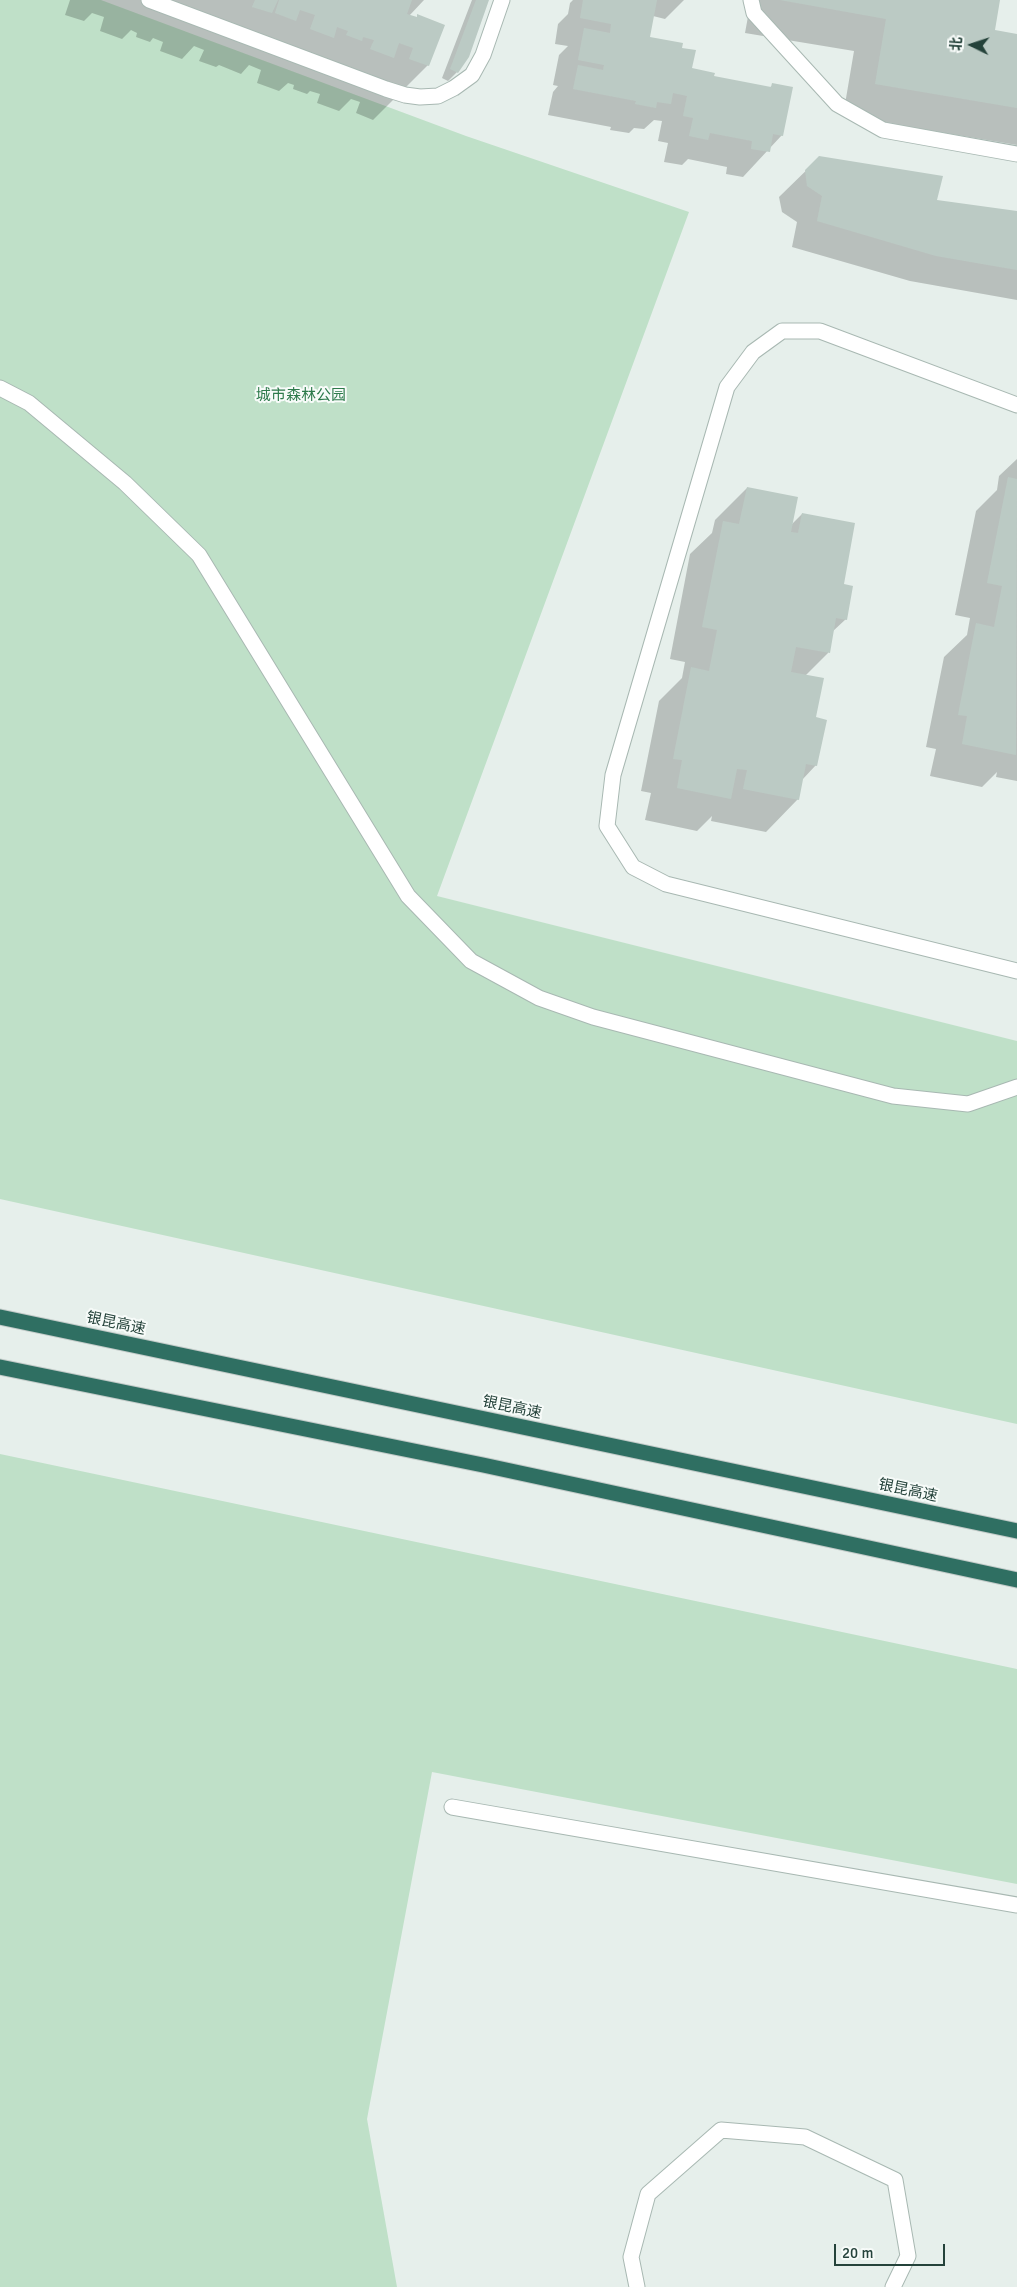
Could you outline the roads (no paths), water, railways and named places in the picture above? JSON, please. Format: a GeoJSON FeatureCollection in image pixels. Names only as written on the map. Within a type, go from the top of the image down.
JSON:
{"type":"FeatureCollection","features":[{"type":"Feature","properties":{"kind":"highway","name":"银昆高速"},"geometry":{"type":"LineString","coordinates":[[0,1317],[1017,1531]]}},
{"type":"Feature","properties":{"kind":"highway"},"geometry":{"type":"LineString","coordinates":[[0,1368],[484,1465],[1017,1580]]}},
{"type":"Feature","properties":{"kind":"street"},"geometry":{"type":"LineString","coordinates":[[149,0],[386,89],[420,97],[438,96],[472,75],[482,55],[502,0]]}},
{"type":"Feature","properties":{"kind":"street"},"geometry":{"type":"LineString","coordinates":[[751,0],[754,12],[837,104],[883,130],[1017,154]]}},
{"type":"Feature","properties":{"kind":"street"},"geometry":{"type":"LineString","coordinates":[[1017,405],[820,331],[782,331],[753,352],[727,387],[613,775],[607,826],[633,867],[666,884],[1017,970]]}},
{"type":"Feature","properties":{"kind":"street"},"geometry":{"type":"LineString","coordinates":[[0,388],[29,403],[125,483],[199,556],[408,896],[470,961],[539,998],[593,1017],[893,1096],[968,1104],[1017,1087]]}},
{"type":"Feature","properties":{"kind":"street"},"geometry":{"type":"LineString","coordinates":[[452,1807],[1017,1905]]}},
{"type":"Feature","properties":{"kind":"street"},"geometry":{"type":"LineString","coordinates":[[638,2287],[631,2257],[648,2194],[721,2130],[806,2137],[895,2180],[908,2256],[893,2287]]}},
{"type":"Feature","properties":{"kind":"park label","name":"城市森林公园"},"geometry":{"type":"Point","coordinates":[301,396]}}]}
